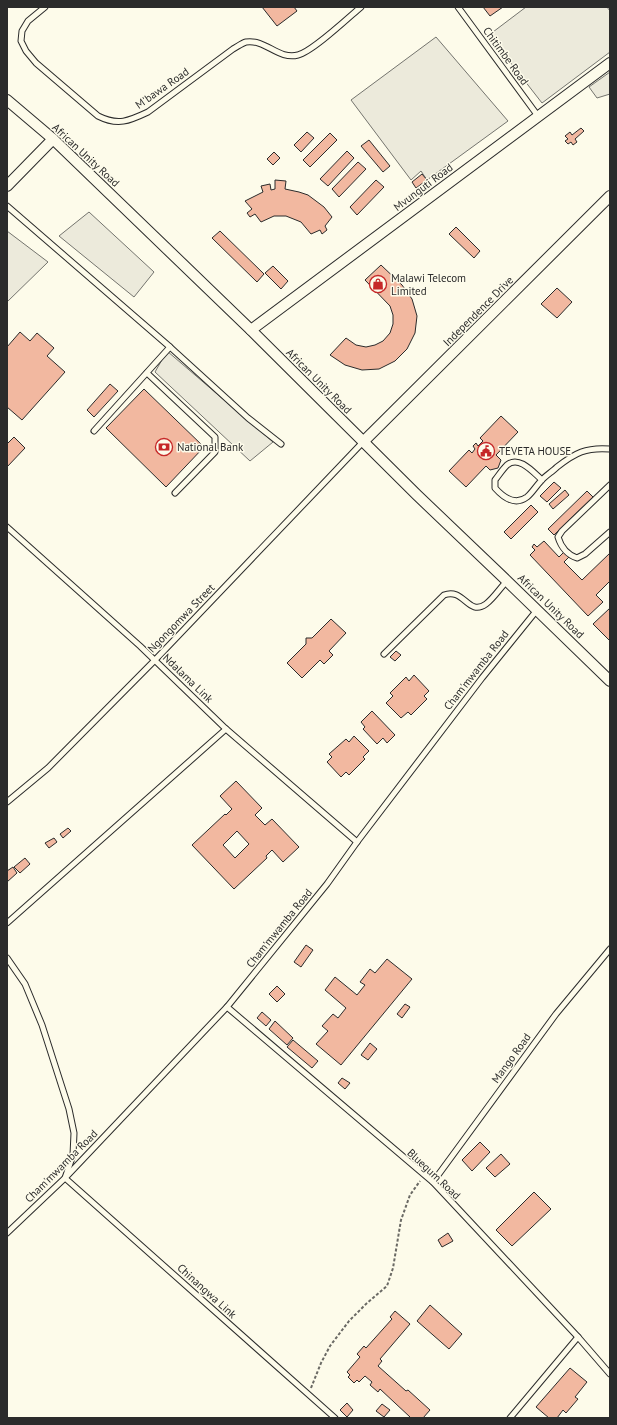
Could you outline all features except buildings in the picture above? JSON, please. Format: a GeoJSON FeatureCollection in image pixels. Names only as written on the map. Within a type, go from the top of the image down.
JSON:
{"type":"FeatureCollection","features":[{"type":"Feature","properties":{"kind":"street","name":"Mvunguti Road"},"geometry":{"type":"LineString","coordinates":[[251,330],[610,63]]}},
{"type":"Feature","properties":{"kind":"street","name":"African Unity Road"},"geometry":{"type":"LineString","coordinates":[[7,100],[53,139],[610,681]]}},
{"type":"Feature","properties":{"kind":"street"},"geometry":{"type":"LineString","coordinates":[[7,186],[53,139]]}},
{"type":"Feature","properties":{"kind":"street","name":"Independence Drive"},"geometry":{"type":"LineString","coordinates":[[363,442],[610,196]]}},
{"type":"Feature","properties":{"kind":"lane","name":"M'bawa Road"},"geometry":{"type":"LineString","coordinates":[[45,7],[28,21],[22,30],[21,41],[26,51],[36,62],[98,116],[109,121],[120,122],[133,119],[148,112],[233,49],[246,42],[258,42],[284,56],[299,55],[312,48],[361,7]]}},
{"type":"Feature","properties":{"kind":"lane","name":"Chitimbe Road"},"geometry":{"type":"LineString","coordinates":[[458,7],[538,116]]}},
{"type":"Feature","properties":{"kind":"lane"},"geometry":{"type":"LineString","coordinates":[[7,206],[170,347],[248,418],[281,444]]}},
{"type":"Feature","properties":{"kind":"lane"},"geometry":{"type":"LineString","coordinates":[[94,431],[170,347]]}},
{"type":"Feature","properties":{"kind":"lane"},"geometry":{"type":"LineString","coordinates":[[147,373],[215,437],[215,452],[175,493]]}},
{"type":"Feature","properties":{"kind":"lane","name":"Ngongomwa Street"},"geometry":{"type":"LineString","coordinates":[[7,802],[48,768],[155,660],[363,442]]}},
{"type":"Feature","properties":{"kind":"lane"},"geometry":{"type":"LineString","coordinates":[[542,480],[523,464],[516,462],[508,464],[494,480],[495,488],[507,499],[518,500],[527,497],[542,480],[570,457],[583,450],[596,448],[610,449]]}},
{"type":"Feature","properties":{"kind":"lane"},"geometry":{"type":"LineString","coordinates":[[610,485],[562,531],[558,537],[560,544],[571,555],[577,558],[585,554],[610,532]]}},
{"type":"Feature","properties":{"kind":"lane","name":"Ndalama Link"},"geometry":{"type":"LineString","coordinates":[[7,527],[155,660],[226,729],[356,842]]}},
{"type":"Feature","properties":{"kind":"lane"},"geometry":{"type":"LineString","coordinates":[[384,654],[444,595],[450,593],[456,594],[473,607],[479,607],[486,604],[507,580]]}},
{"type":"Feature","properties":{"kind":"lane","name":"Cham'mwamba Road"},"geometry":{"type":"LineString","coordinates":[[7,1233],[65,1178],[227,1007],[327,884],[356,842],[482,678],[537,610]]}},
{"type":"Feature","properties":{"kind":"lane"},"geometry":{"type":"LineString","coordinates":[[7,923],[226,729]]}},
{"type":"Feature","properties":{"kind":"lane","name":"Mango Road"},"geometry":{"type":"LineString","coordinates":[[433,1182],[556,1014],[610,949]]}},
{"type":"Feature","properties":{"kind":"lane"},"geometry":{"type":"LineString","coordinates":[[7,958],[25,984],[42,1025],[70,1109],[74,1133],[73,1155],[65,1178]]}},
{"type":"Feature","properties":{"kind":"lane","name":"Bluegum Road"},"geometry":{"type":"LineString","coordinates":[[227,1007],[433,1182],[578,1337],[610,1374]]}},
{"type":"Feature","properties":{"kind":"lane","name":"Chinangwa Link"},"geometry":{"type":"LineString","coordinates":[[65,1178],[335,1418]]}},
{"type":"Feature","properties":{"kind":"lane"},"geometry":{"type":"LineString","coordinates":[[510,1418],[578,1337]]}},
{"type":"Feature","properties":{"kind":"path"},"geometry":{"type":"LineString","coordinates":[[309,1395],[321,1363],[330,1346],[357,1312],[387,1286],[393,1268],[401,1220],[410,1195],[424,1175]]}},
{"type":"Feature","properties":{"kind":"shaded area"},"geometry":{"type":"Polygon","coordinates":[[[526,7],[607,7],[610,11],[610,52],[542,103],[489,35],[526,7]]]}},
{"type":"Feature","properties":{"kind":"shaded area"},"geometry":{"type":"Polygon","coordinates":[[[436,37],[508,121],[427,180],[421,171],[411,180],[351,100],[436,37]]]}},
{"type":"Feature","properties":{"kind":"shaded area"},"geometry":{"type":"Polygon","coordinates":[[[610,72],[610,94],[597,98],[589,87],[610,72]]]}},
{"type":"Feature","properties":{"kind":"shaded area"},"geometry":{"type":"Polygon","coordinates":[[[89,212],[154,272],[134,297],[59,236],[89,212]]]}},
{"type":"Feature","properties":{"kind":"shaded area"},"geometry":{"type":"Polygon","coordinates":[[[7,231],[48,262],[7,302],[7,231]]]}},
{"type":"Feature","properties":{"kind":"shaded area"},"geometry":{"type":"Polygon","coordinates":[[[167,351],[273,442],[250,461],[155,372],[167,351]]]}},
{"type":"Feature","properties":{"kind":"place","name":"Malawi Telecom Limited"},"geometry":{"type":"Point","coordinates":[378,284]}},
{"type":"Feature","properties":{"kind":"place","name":"National Bank"},"geometry":{"type":"Point","coordinates":[164,447]}},
{"type":"Feature","properties":{"kind":"place","name":"TEVETA HOUSE"},"geometry":{"type":"Point","coordinates":[486,451]}}]}
